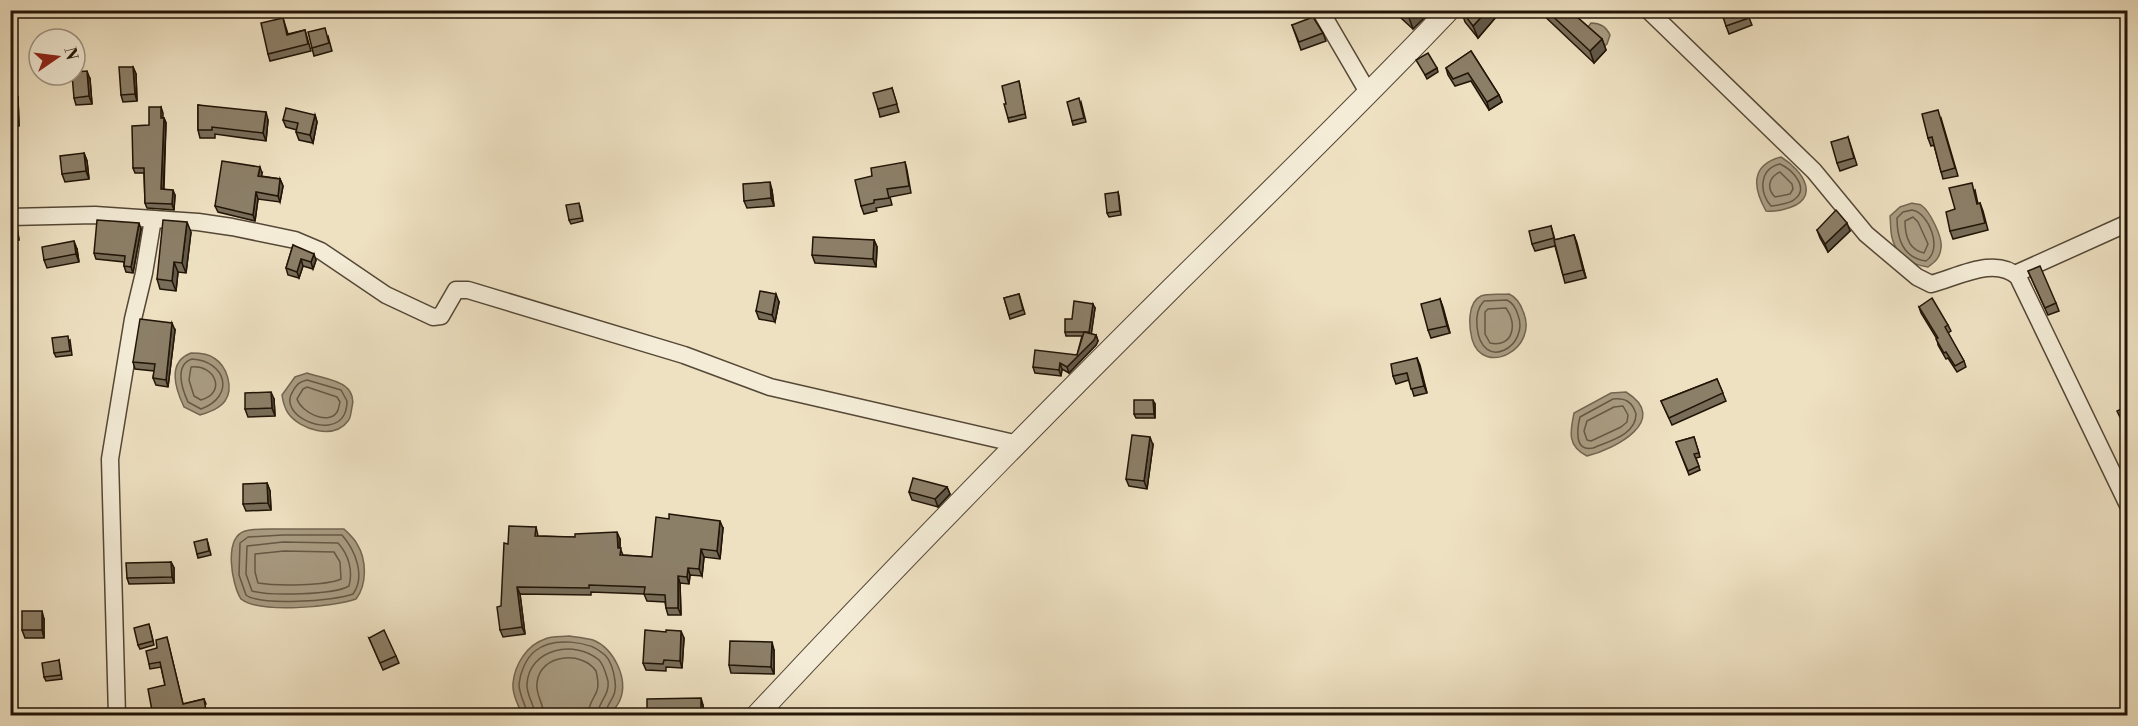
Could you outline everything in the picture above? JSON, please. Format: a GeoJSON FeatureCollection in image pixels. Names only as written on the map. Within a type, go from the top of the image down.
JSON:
{"type":"FeatureCollection","features":[{"type":"Feature","properties":{"kind":"street"},"geometry":{"type":"LineString","coordinates":[[1320,10],[1369,94]]}},
{"type":"Feature","properties":{"kind":"street"},"geometry":{"type":"LineString","coordinates":[[756,716],[849,616],[1170,290],[1369,94],[1449,10]]}},
{"type":"Feature","properties":{"kind":"street"},"geometry":{"type":"LineString","coordinates":[[1648,10],[1814,171],[1866,234],[1917,277],[1930,285],[1986,268],[2002,268],[2012,271],[2018,277],[2127,505]]}},
{"type":"Feature","properties":{"kind":"street"},"geometry":{"type":"LineString","coordinates":[[10,217],[95,215],[153,219],[232,226],[295,240],[321,251],[386,295],[433,317],[441,316],[456,290],[468,290],[684,355],[770,387],[1018,444]]}},
{"type":"Feature","properties":{"kind":"street"},"geometry":{"type":"LineString","coordinates":[[117,716],[110,459],[133,320],[153,219]]}},
{"type":"Feature","properties":{"kind":"street"},"geometry":{"type":"LineString","coordinates":[[2015,274],[2127,223]]}},
{"type":"Feature","properties":{"kind":"water"},"geometry":{"type":"Polygon","coordinates":[[[1591,23],[1607,29],[1610,35],[1607,44],[1603,47],[1584,32],[1591,23]]]}},
{"type":"Feature","properties":{"kind":"water"},"geometry":{"type":"Polygon","coordinates":[[[1781,157],[1802,177],[1806,192],[1803,199],[1796,205],[1778,211],[1766,211],[1758,194],[1757,178],[1764,166],[1781,157]]]}},
{"type":"Feature","properties":{"kind":"water"},"geometry":{"type":"Polygon","coordinates":[[[1912,203],[1925,208],[1940,238],[1940,254],[1928,267],[1902,256],[1892,238],[1890,216],[1900,207],[1912,203]]]}},
{"type":"Feature","properties":{"kind":"water"},"geometry":{"type":"Polygon","coordinates":[[[1509,294],[1518,301],[1523,311],[1526,325],[1524,337],[1508,354],[1497,357],[1487,356],[1478,351],[1472,339],[1471,309],[1476,299],[1481,296],[1509,294]]]}},
{"type":"Feature","properties":{"kind":"water"},"geometry":{"type":"Polygon","coordinates":[[[191,353],[212,356],[226,372],[229,384],[228,396],[223,404],[200,415],[184,407],[176,384],[176,369],[183,357],[191,353]]]}},
{"type":"Feature","properties":{"kind":"water"},"geometry":{"type":"Polygon","coordinates":[[[307,373],[338,382],[350,391],[353,402],[351,414],[342,427],[326,431],[309,428],[293,419],[288,413],[282,395],[295,377],[307,373]]]}},
{"type":"Feature","properties":{"kind":"water"},"geometry":{"type":"Polygon","coordinates":[[[1626,392],[1638,403],[1643,413],[1641,423],[1634,432],[1611,447],[1587,456],[1576,448],[1572,438],[1574,413],[1611,393],[1626,392]]]}},
{"type":"Feature","properties":{"kind":"water"},"geometry":{"type":"Polygon","coordinates":[[[264,529],[344,529],[353,538],[363,557],[364,580],[356,599],[315,606],[280,608],[250,604],[241,599],[231,562],[234,543],[238,535],[249,530],[264,529]]]}},
{"type":"Feature","properties":{"kind":"water"},"geometry":{"type":"Polygon","coordinates":[[[569,636],[593,640],[613,657],[621,673],[622,682],[618,704],[610,715],[523,715],[513,687],[519,662],[527,651],[539,642],[551,637],[569,636]]]}},
{"type":"Feature","properties":{"kind":"building"},"geometry":{"type":"Polygon","coordinates":[[[1401,10],[1416,10],[1409,18],[1401,10]]]}},
{"type":"Feature","properties":{"kind":"building"},"geometry":{"type":"Polygon","coordinates":[[[1461,10],[1488,10],[1473,26],[1461,10]]]}},
{"type":"Feature","properties":{"kind":"building"},"geometry":{"type":"Polygon","coordinates":[[[1546,10],[1569,10],[1602,39],[1590,51],[1546,10]]]}},
{"type":"Feature","properties":{"kind":"building"},"geometry":{"type":"Polygon","coordinates":[[[1746,10],[1749,18],[1726,26],[1721,11],[1746,10]]]}},
{"type":"Feature","properties":{"kind":"building"},"geometry":{"type":"Polygon","coordinates":[[[1313,17],[1323,33],[1299,42],[1292,25],[1313,17]]]}},
{"type":"Feature","properties":{"kind":"building"},"geometry":{"type":"Polygon","coordinates":[[[283,18],[287,35],[305,30],[308,44],[268,54],[261,23],[283,18]]]}},
{"type":"Feature","properties":{"kind":"building"},"geometry":{"type":"Polygon","coordinates":[[[325,28],[329,43],[312,48],[308,32],[325,28]]]}},
{"type":"Feature","properties":{"kind":"building"},"geometry":{"type":"Polygon","coordinates":[[[1471,51],[1499,95],[1487,102],[1468,73],[1453,79],[1446,68],[1471,51]]]}},
{"type":"Feature","properties":{"kind":"building"},"geometry":{"type":"Polygon","coordinates":[[[1428,53],[1437,68],[1425,75],[1416,60],[1428,53]]]}},
{"type":"Feature","properties":{"kind":"building"},"geometry":{"type":"Polygon","coordinates":[[[119,67],[133,67],[135,94],[121,95],[119,67]]]}},
{"type":"Feature","properties":{"kind":"building"},"geometry":{"type":"Polygon","coordinates":[[[87,71],[89,96],[74,98],[73,87],[87,87],[87,71]]]}},
{"type":"Feature","properties":{"kind":"building"},"geometry":{"type":"Polygon","coordinates":[[[1019,81],[1025,114],[1008,118],[1002,86],[1019,81]]]}},
{"type":"Feature","properties":{"kind":"building"},"geometry":{"type":"Polygon","coordinates":[[[892,88],[897,104],[878,109],[873,93],[892,88]]]}},
{"type":"Feature","properties":{"kind":"building"},"geometry":{"type":"Polygon","coordinates":[[[10,93],[16,93],[17,122],[10,123],[10,93]]]}},
{"type":"Feature","properties":{"kind":"building"},"geometry":{"type":"Polygon","coordinates":[[[1079,98],[1084,118],[1072,121],[1067,102],[1079,98]]]}},
{"type":"Feature","properties":{"kind":"building"},"geometry":{"type":"Polygon","coordinates":[[[198,105],[266,112],[263,133],[212,127],[212,130],[198,130],[198,105]]]}},
{"type":"Feature","properties":{"kind":"building"},"geometry":{"type":"Polygon","coordinates":[[[149,107],[161,107],[161,118],[164,118],[161,189],[173,190],[172,204],[145,203],[144,168],[133,168],[132,126],[149,125],[149,107]]]}},
{"type":"Feature","properties":{"kind":"building"},"geometry":{"type":"Polygon","coordinates":[[[286,108],[315,115],[310,135],[296,132],[298,123],[283,120],[286,108]]]}},
{"type":"Feature","properties":{"kind":"building"},"geometry":{"type":"Polygon","coordinates":[[[1938,110],[1955,168],[1941,172],[1932,137],[1928,138],[1922,114],[1938,110]]]}},
{"type":"Feature","properties":{"kind":"building"},"geometry":{"type":"Polygon","coordinates":[[[1848,137],[1854,158],[1837,163],[1831,142],[1848,137]]]}},
{"type":"Feature","properties":{"kind":"building"},"geometry":{"type":"Polygon","coordinates":[[[84,153],[86,171],[62,174],[60,156],[84,153]]]}},
{"type":"Feature","properties":{"kind":"building"},"geometry":{"type":"Polygon","coordinates":[[[222,161],[260,167],[258,176],[280,179],[278,196],[256,192],[253,215],[215,206],[222,161]]]}},
{"type":"Feature","properties":{"kind":"building"},"geometry":{"type":"Polygon","coordinates":[[[905,162],[909,186],[887,189],[889,198],[874,200],[874,203],[861,206],[855,180],[872,176],[871,168],[905,162]]]}},
{"type":"Feature","properties":{"kind":"building"},"geometry":{"type":"Polygon","coordinates":[[[770,182],[771,198],[744,201],[743,184],[770,182]]]}},
{"type":"Feature","properties":{"kind":"building"},"geometry":{"type":"Polygon","coordinates":[[[1972,183],[1985,223],[1950,231],[1946,212],[1955,209],[1949,188],[1972,183]]]}},
{"type":"Feature","properties":{"kind":"building"},"geometry":{"type":"Polygon","coordinates":[[[1118,192],[1120,211],[1107,213],[1105,194],[1118,192]]]}},
{"type":"Feature","properties":{"kind":"building"},"geometry":{"type":"Polygon","coordinates":[[[579,203],[582,218],[569,220],[566,205],[579,203]]]}},
{"type":"Feature","properties":{"kind":"building"},"geometry":{"type":"Polygon","coordinates":[[[1836,210],[1847,223],[1825,244],[1817,230],[1836,210]]]}},
{"type":"Feature","properties":{"kind":"building"},"geometry":{"type":"Polygon","coordinates":[[[10,219],[14,220],[16,232],[10,233],[10,219]]]}},
{"type":"Feature","properties":{"kind":"building"},"geometry":{"type":"Polygon","coordinates":[[[97,220],[139,223],[131,267],[124,266],[125,256],[94,253],[97,220]]]}},
{"type":"Feature","properties":{"kind":"building"},"geometry":{"type":"Polygon","coordinates":[[[163,220],[187,222],[182,263],[174,262],[172,281],[157,279],[163,220]]]}},
{"type":"Feature","properties":{"kind":"building"},"geometry":{"type":"Polygon","coordinates":[[[1551,226],[1554,238],[1532,244],[1529,231],[1551,226]]]}},
{"type":"Feature","properties":{"kind":"building"},"geometry":{"type":"Polygon","coordinates":[[[1574,235],[1583,270],[1563,275],[1554,240],[1574,235]]]}},
{"type":"Feature","properties":{"kind":"building"},"geometry":{"type":"Polygon","coordinates":[[[813,237],[874,240],[873,259],[812,255],[813,237]]]}},
{"type":"Feature","properties":{"kind":"building"},"geometry":{"type":"Polygon","coordinates":[[[74,241],[76,254],[44,260],[42,247],[74,241]]]}},
{"type":"Feature","properties":{"kind":"building"},"geometry":{"type":"Polygon","coordinates":[[[293,245],[314,254],[311,262],[301,259],[297,272],[286,268],[293,245]]]}},
{"type":"Feature","properties":{"kind":"building"},"geometry":{"type":"Polygon","coordinates":[[[2040,266],[2056,303],[2045,308],[2028,271],[2040,266]]]}},
{"type":"Feature","properties":{"kind":"building"},"geometry":{"type":"Polygon","coordinates":[[[760,291],[776,294],[772,315],[756,311],[760,291]]]}},
{"type":"Feature","properties":{"kind":"building"},"geometry":{"type":"Polygon","coordinates":[[[1019,294],[1023,310],[1009,315],[1004,298],[1019,294]]]}},
{"type":"Feature","properties":{"kind":"building"},"geometry":{"type":"Polygon","coordinates":[[[1932,298],[1948,325],[1945,327],[1964,361],[1955,366],[1946,352],[1944,353],[1936,339],[1938,338],[1919,307],[1932,298]]]}},
{"type":"Feature","properties":{"kind":"building"},"geometry":{"type":"Polygon","coordinates":[[[1440,299],[1447,326],[1428,330],[1421,304],[1440,299]]]}},
{"type":"Feature","properties":{"kind":"building"},"geometry":{"type":"Polygon","coordinates":[[[1074,301],[1093,304],[1089,332],[1065,332],[1065,319],[1072,319],[1074,301]]]}},
{"type":"Feature","properties":{"kind":"building"},"geometry":{"type":"Polygon","coordinates":[[[140,319],[172,323],[166,380],[153,378],[155,364],[133,362],[140,319]]]}},
{"type":"Feature","properties":{"kind":"building"},"geometry":{"type":"Polygon","coordinates":[[[1084,332],[1096,335],[1094,340],[1067,367],[1060,363],[1059,370],[1033,367],[1035,350],[1077,355],[1084,332]]]}},
{"type":"Feature","properties":{"kind":"building"},"geometry":{"type":"Polygon","coordinates":[[[68,336],[70,351],[54,353],[52,338],[68,336]]]}},
{"type":"Feature","properties":{"kind":"building"},"geometry":{"type":"Polygon","coordinates":[[[1417,358],[1424,386],[1411,389],[1407,373],[1393,376],[1391,364],[1417,358]]]}},
{"type":"Feature","properties":{"kind":"building"},"geometry":{"type":"Polygon","coordinates":[[[1717,379],[1723,393],[1669,418],[1661,401],[1717,379]]]}},
{"type":"Feature","properties":{"kind":"building"},"geometry":{"type":"Polygon","coordinates":[[[271,392],[272,408],[245,409],[245,393],[271,392]]]}},
{"type":"Feature","properties":{"kind":"building"},"geometry":{"type":"Polygon","coordinates":[[[1134,400],[1153,400],[1154,414],[1134,414],[1134,400]]]}},
{"type":"Feature","properties":{"kind":"building"},"geometry":{"type":"Polygon","coordinates":[[[2127,406],[2127,432],[2117,411],[2127,406]]]}},
{"type":"Feature","properties":{"kind":"building"},"geometry":{"type":"Polygon","coordinates":[[[1132,435],[1150,437],[1144,481],[1126,479],[1132,435]]]}},
{"type":"Feature","properties":{"kind":"building"},"geometry":{"type":"Polygon","coordinates":[[[1694,437],[1699,453],[1694,454],[1699,466],[1688,471],[1676,442],[1694,437]]]}},
{"type":"Feature","properties":{"kind":"building"},"geometry":{"type":"Polygon","coordinates":[[[913,478],[947,487],[935,499],[909,492],[913,478]]]}},
{"type":"Feature","properties":{"kind":"building"},"geometry":{"type":"Polygon","coordinates":[[[267,483],[268,503],[243,504],[243,484],[267,483]]]}},
{"type":"Feature","properties":{"kind":"building"},"geometry":{"type":"Polygon","coordinates":[[[669,514],[720,521],[717,551],[701,549],[699,569],[688,568],[687,577],[678,576],[678,608],[666,608],[665,595],[644,594],[645,587],[589,585],[589,588],[517,587],[522,627],[500,630],[497,607],[501,606],[504,543],[508,544],[509,526],[536,527],[535,536],[575,537],[575,534],[617,532],[618,548],[621,548],[620,555],[652,557],[656,517],[669,519],[669,514]]]}},
{"type":"Feature","properties":{"kind":"building"},"geometry":{"type":"Polygon","coordinates":[[[207,539],[209,551],[197,554],[194,542],[207,539]]]}},
{"type":"Feature","properties":{"kind":"building"},"geometry":{"type":"Polygon","coordinates":[[[171,562],[172,577],[127,578],[126,563],[171,562]]]}},
{"type":"Feature","properties":{"kind":"building"},"geometry":{"type":"Polygon","coordinates":[[[22,611],[42,611],[42,630],[22,630],[22,611]]]}},
{"type":"Feature","properties":{"kind":"building"},"geometry":{"type":"Polygon","coordinates":[[[149,624],[153,641],[138,645],[134,628],[149,624]]]}},
{"type":"Feature","properties":{"kind":"building"},"geometry":{"type":"Polygon","coordinates":[[[384,630],[396,656],[380,663],[369,638],[384,630]]]}},
{"type":"Feature","properties":{"kind":"building"},"geometry":{"type":"Polygon","coordinates":[[[645,630],[681,631],[680,661],[664,660],[663,664],[643,663],[645,630]]]}},
{"type":"Feature","properties":{"kind":"building"},"geometry":{"type":"Polygon","coordinates":[[[167,637],[183,704],[204,699],[207,716],[153,716],[148,689],[165,685],[160,662],[149,664],[146,651],[157,648],[156,640],[167,637]]]}},
{"type":"Feature","properties":{"kind":"building"},"geometry":{"type":"Polygon","coordinates":[[[730,641],[772,642],[771,667],[729,665],[730,641]]]}},
{"type":"Feature","properties":{"kind":"building"},"geometry":{"type":"Polygon","coordinates":[[[59,660],[61,675],[44,677],[42,663],[59,660]]]}},
{"type":"Feature","properties":{"kind":"building"},"geometry":{"type":"Polygon","coordinates":[[[701,698],[701,712],[647,714],[647,699],[701,698]]]}},
{"type":"Feature","properties":{"kind":"building"},"geometry":{"type":"Polygon","coordinates":[[[1357,709],[1359,716],[1331,716],[1357,709]]]}}]}
